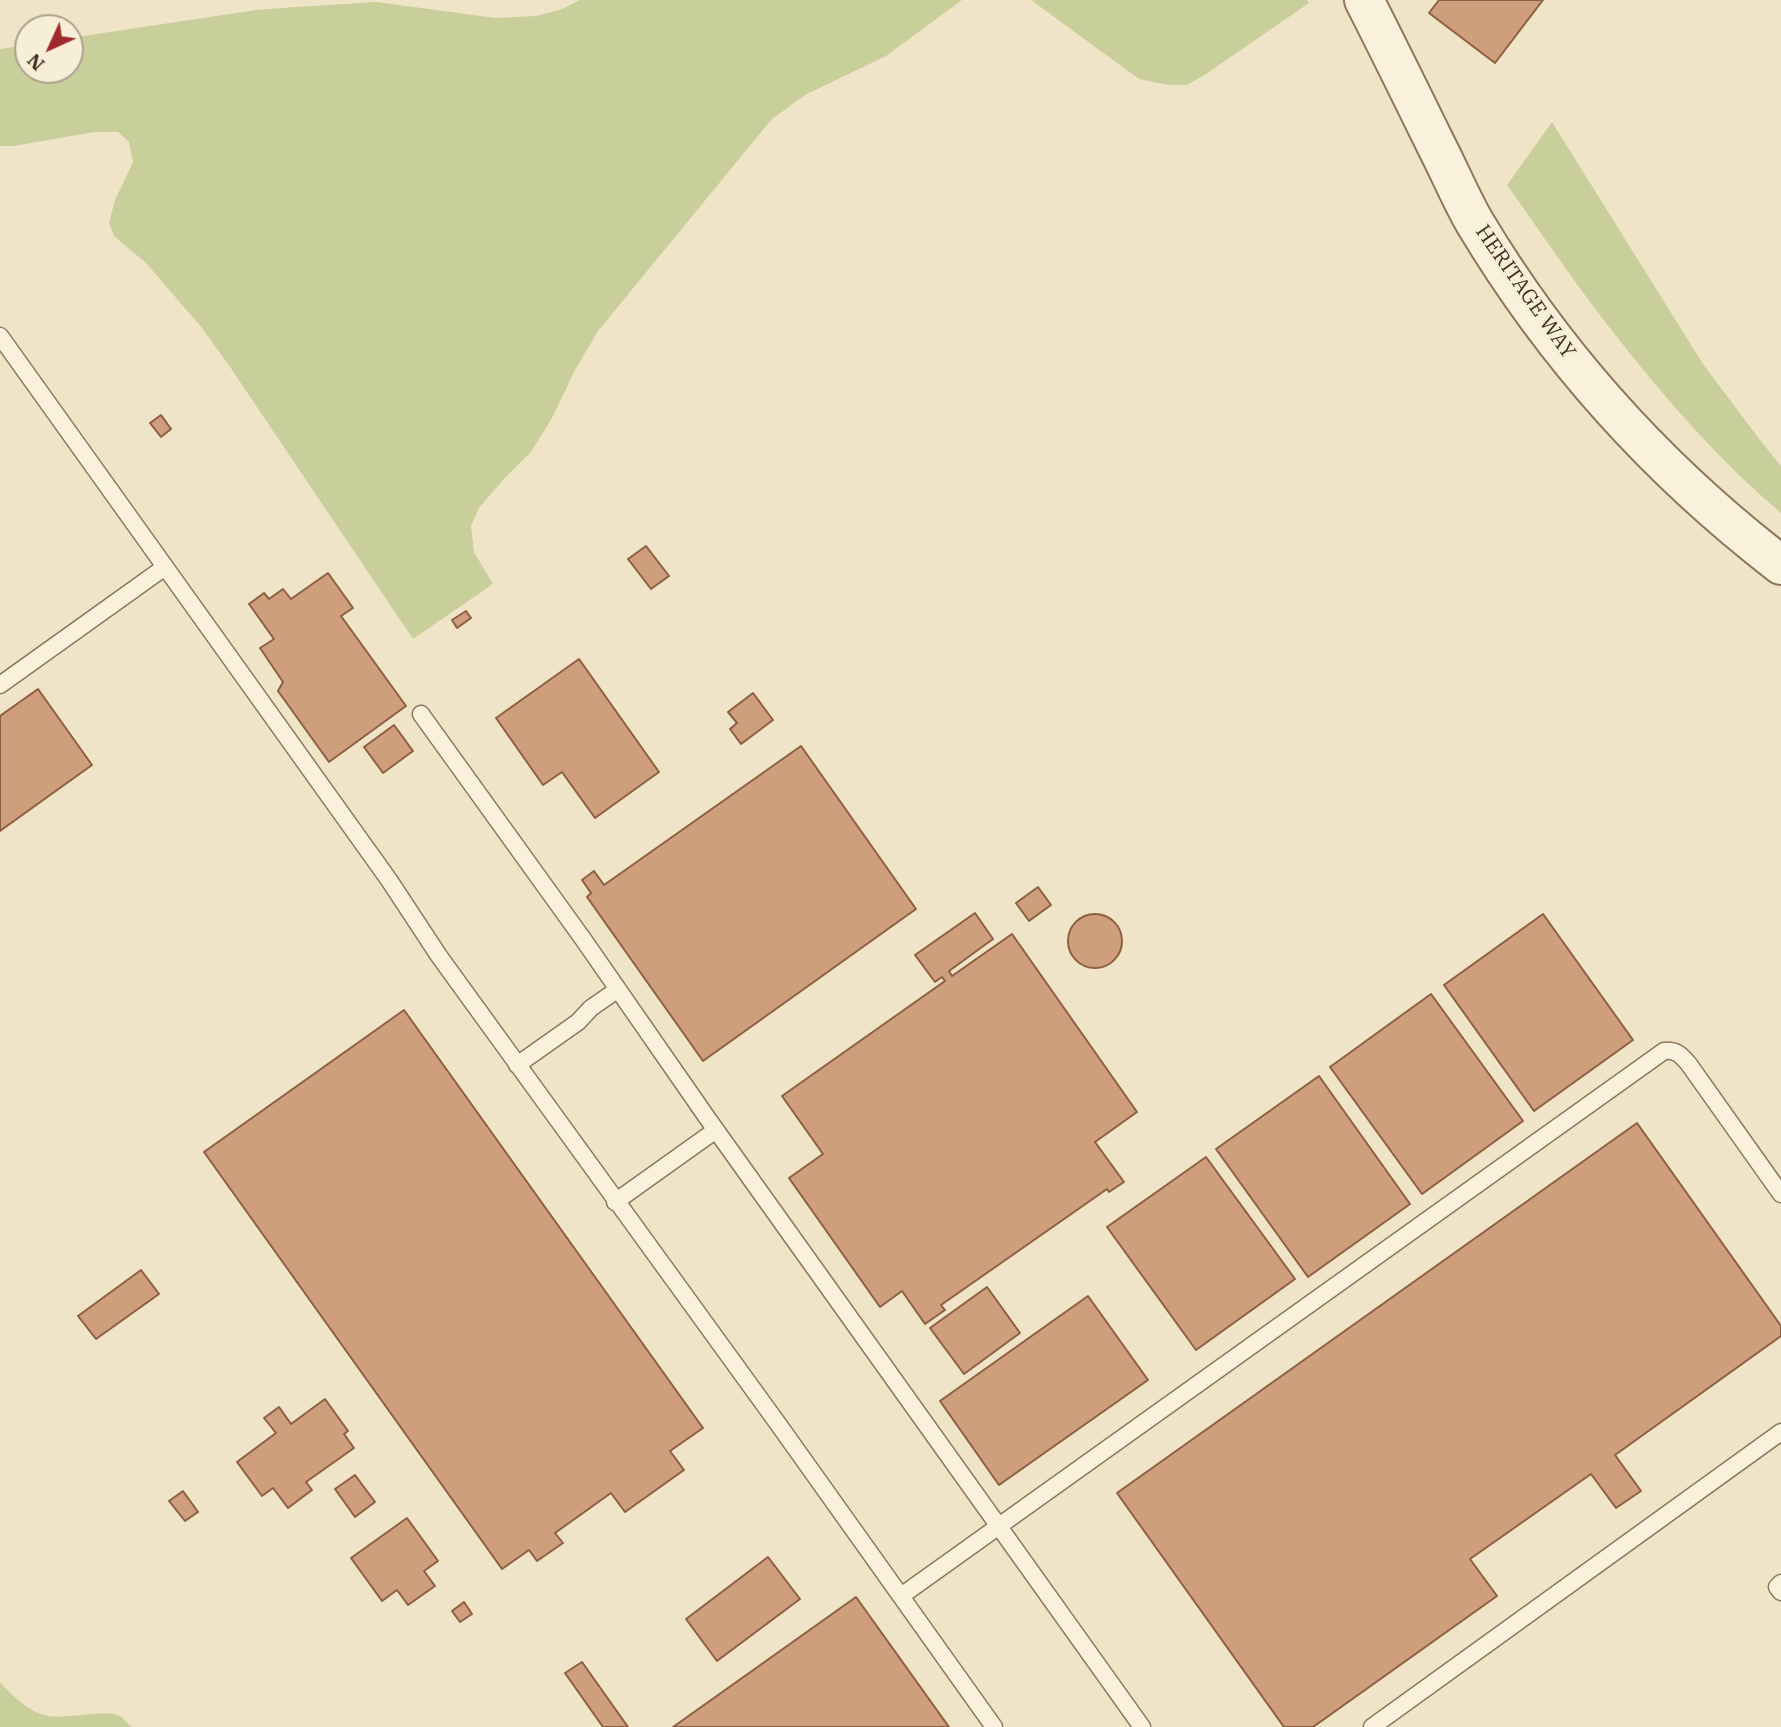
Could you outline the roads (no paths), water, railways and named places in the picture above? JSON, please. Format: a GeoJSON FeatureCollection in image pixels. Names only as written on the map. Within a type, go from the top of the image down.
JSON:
{"type":"FeatureCollection","features":[{"type":"Feature","properties":{"kind":"street","name":"HERITAGE WAY"},"geometry":{"type":"LineString","coordinates":[[1364,0],[1475,222],[1537,318],[1616,413],[1681,481],[1781,565]]}},
{"type":"Feature","properties":{"kind":"lane"},"geometry":{"type":"LineString","coordinates":[[0,336],[389,880],[439,956],[994,1727]]}},
{"type":"Feature","properties":{"kind":"lane"},"geometry":{"type":"LineString","coordinates":[[0,685],[165,567]]}},
{"type":"Feature","properties":{"kind":"lane"},"geometry":{"type":"LineString","coordinates":[[421,714],[1142,1727]]}},
{"type":"Feature","properties":{"kind":"lane"},"geometry":{"type":"LineString","coordinates":[[517,1065],[578,1022],[591,1008],[617,990]]}},
{"type":"Feature","properties":{"kind":"lane"},"geometry":{"type":"LineString","coordinates":[[901,1596],[1664,1051],[1673,1050],[1688,1063],[1781,1194]]}},
{"type":"Feature","properties":{"kind":"lane"},"geometry":{"type":"LineString","coordinates":[[615,1202],[716,1130]]}},
{"type":"Feature","properties":{"kind":"lane"},"geometry":{"type":"LineString","coordinates":[[1372,1727],[1781,1432]]}},
{"type":"Feature","properties":{"kind":"lane"},"geometry":{"type":"LineString","coordinates":[[1781,1583],[1777,1587],[1781,1592]]}}]}
